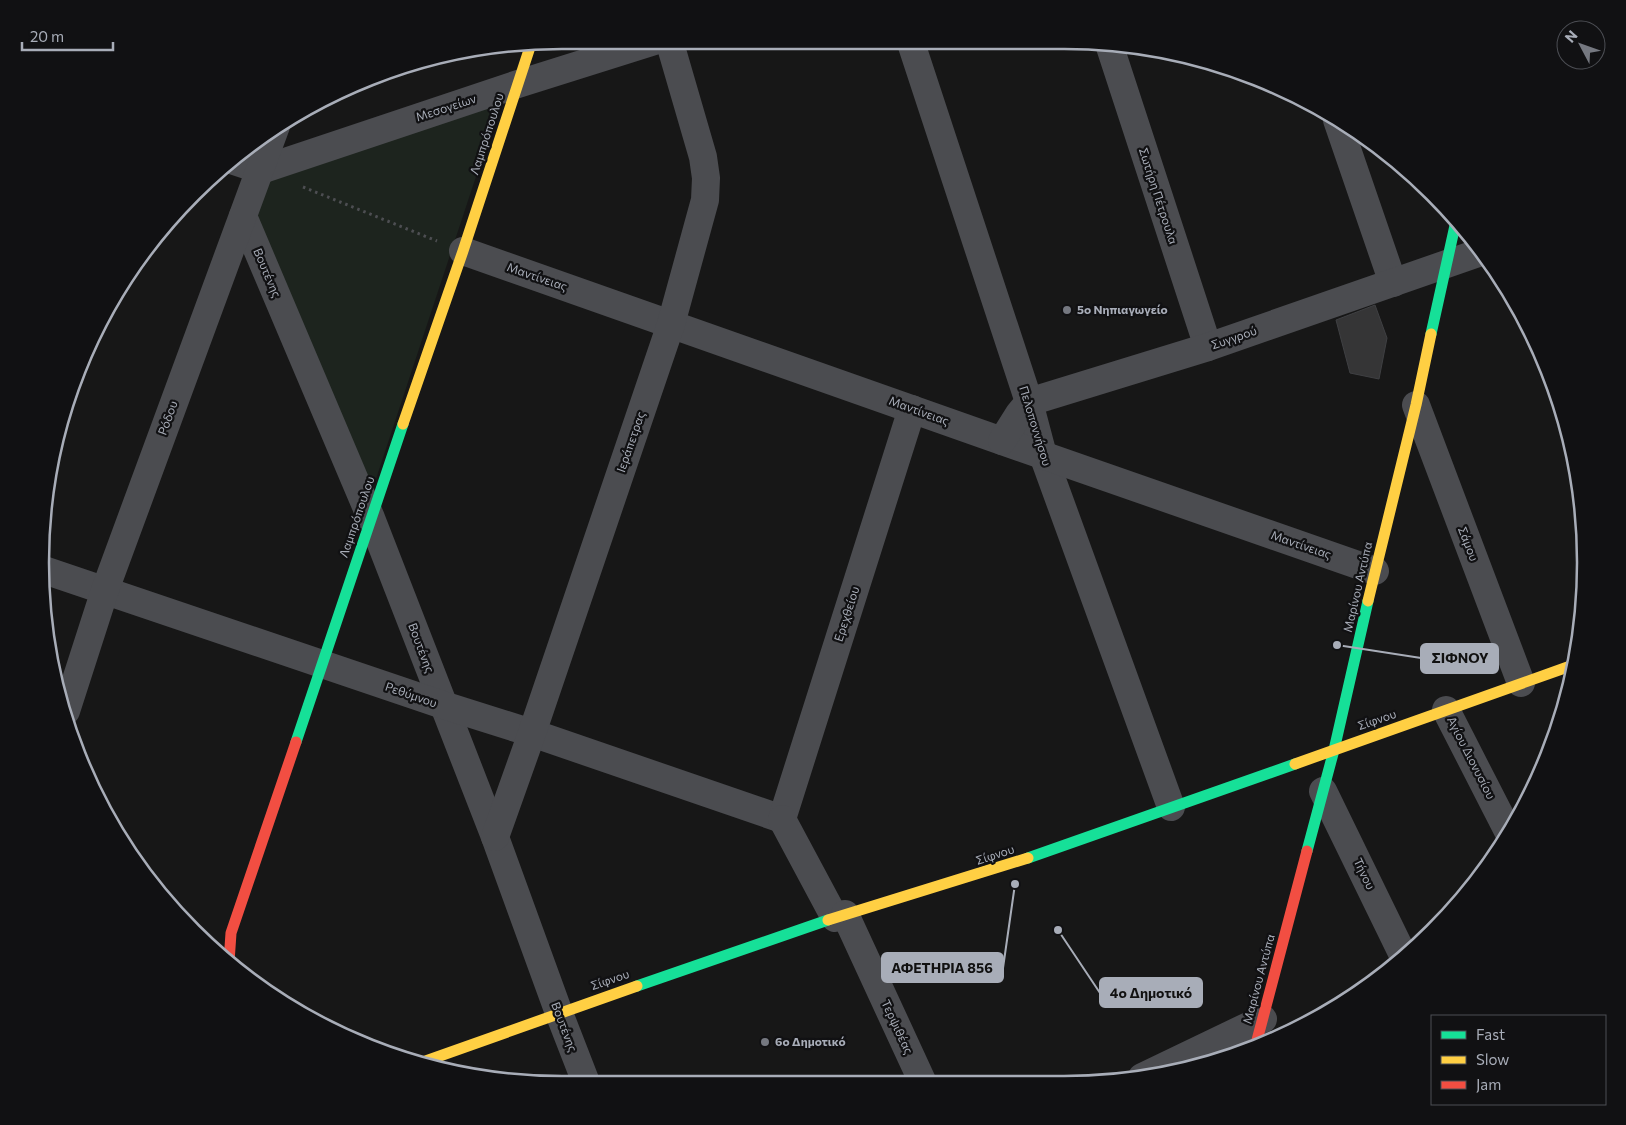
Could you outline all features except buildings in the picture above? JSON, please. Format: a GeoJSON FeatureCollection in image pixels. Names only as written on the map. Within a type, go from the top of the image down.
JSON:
{"type":"FeatureCollection","features":[{"type":"Feature","properties":{"kind":"street","name":"Μεσογείων"},"geometry":{"type":"LineString","coordinates":[[261,170],[518,84],[629,49]]}},
{"type":"Feature","properties":{"kind":"street","name":"Ιεράπετρας"},"geometry":{"type":"LineString","coordinates":[[495,837],[671,324],[705,200],[706,178],[703,157],[672,49]]}},
{"type":"Feature","properties":{"kind":"street","name":"Πελοποννήσου"},"geometry":{"type":"LineString","coordinates":[[913,49],[1029,402],[1043,455],[1171,808]]}},
{"type":"Feature","properties":{"kind":"street","name":"Λαμπρόπουλου"},"geometry":{"type":"LineString","coordinates":[[230,954],[232,933],[529,50]]}},
{"type":"Feature","properties":{"kind":"street","name":"Σωτήρη Πέτρουλα"},"geometry":{"type":"LineString","coordinates":[[1111,51],[1208,347]]}},
{"type":"Feature","properties":{"kind":"street"},"geometry":{"type":"LineString","coordinates":[[1340,130],[1392,284]]}},
{"type":"Feature","properties":{"kind":"street","name":"Ρόδου"},"geometry":{"type":"LineString","coordinates":[[68,703],[105,590],[272,139]]}},
{"type":"Feature","properties":{"kind":"street"},"geometry":{"type":"LineString","coordinates":[[240,163],[261,170]]}},
{"type":"Feature","properties":{"kind":"street","name":"Βουτένης"},"geometry":{"type":"LineString","coordinates":[[243,216],[371,518],[495,837],[558,1013],[583,1076]]}},
{"type":"Feature","properties":{"kind":"street","name":"Μαρίνου Αντύπα"},"geometry":{"type":"LineString","coordinates":[[1260,1032],[1334,750],[1375,571],[1416,405],[1454,229]]}},
{"type":"Feature","properties":{"kind":"street","name":"Μαντίνειας"},"geometry":{"type":"LineString","coordinates":[[463,251],[912,408],[1002,442],[1375,571]]}},
{"type":"Feature","properties":{"kind":"street","name":"Συγγρού"},"geometry":{"type":"LineString","coordinates":[[1029,402],[1208,347],[1474,254]]}},
{"type":"Feature","properties":{"kind":"street"},"geometry":{"type":"LineString","coordinates":[[1002,442],[1019,414],[1029,402]]}},
{"type":"Feature","properties":{"kind":"street","name":"Σάμου"},"geometry":{"type":"LineString","coordinates":[[1416,405],[1521,683]]}},
{"type":"Feature","properties":{"kind":"street","name":"Ερεχθείου"},"geometry":{"type":"LineString","coordinates":[[782,819],[912,408]]}},
{"type":"Feature","properties":{"kind":"street","name":"Ρεθύμνου"},"geometry":{"type":"LineString","coordinates":[[49,572],[443,705],[532,733],[782,819]]}},
{"type":"Feature","properties":{"kind":"street","name":"Σίφνου"},"geometry":{"type":"LineString","coordinates":[[431,1059],[558,1013],[840,916],[1006,866],[1566,667]]}},
{"type":"Feature","properties":{"kind":"street","name":"Αγίου Διονυσίου"},"geometry":{"type":"LineString","coordinates":[[1446,710],[1505,824]]}},
{"type":"Feature","properties":{"kind":"street","name":"Τήνου"},"geometry":{"type":"LineString","coordinates":[[1323,791],[1401,950]]}},
{"type":"Feature","properties":{"kind":"street","name":"Τερψιθέας"},"geometry":{"type":"LineString","coordinates":[[782,819],[840,916],[920,1076]]}},
{"type":"Feature","properties":{"kind":"street"},"geometry":{"type":"LineString","coordinates":[[1180,1062],[1260,1032]]}},
{"type":"Feature","properties":{"kind":"path"},"geometry":{"type":"LineString","coordinates":[[261,170],[463,251]]}},
{"type":"Feature","properties":{"kind":"shaded area"},"geometry":{"type":"Polygon","coordinates":[[[502,98],[370,497],[254,216],[271,174],[502,98]]]}},
{"type":"Feature","properties":{"kind":"traffic: fast"},"geometry":{"type":"LineString","coordinates":[[1431,334],[1454,229]]}},
{"type":"Feature","properties":{"kind":"traffic: fast"},"geometry":{"type":"LineString","coordinates":[[296,742],[403,424]]}},
{"type":"Feature","properties":{"kind":"traffic: fast"},"geometry":{"type":"LineString","coordinates":[[1307,851],[1334,750],[1368,601]]}},
{"type":"Feature","properties":{"kind":"traffic: fast"},"geometry":{"type":"LineString","coordinates":[[1028,858],[1295,764]]}},
{"type":"Feature","properties":{"kind":"traffic: fast"},"geometry":{"type":"LineString","coordinates":[[637,986],[828,920]]}},
{"type":"Feature","properties":{"kind":"traffic: slow"},"geometry":{"type":"LineString","coordinates":[[403,424],[463,251],[529,50]]}},
{"type":"Feature","properties":{"kind":"traffic: slow"},"geometry":{"type":"LineString","coordinates":[[1368,601],[1416,405],[1431,334]]}},
{"type":"Feature","properties":{"kind":"traffic: slow"},"geometry":{"type":"LineString","coordinates":[[1295,764],[1566,668]]}},
{"type":"Feature","properties":{"kind":"traffic: slow"},"geometry":{"type":"LineString","coordinates":[[828,920],[1028,858]]}},
{"type":"Feature","properties":{"kind":"traffic: slow"},"geometry":{"type":"LineString","coordinates":[[431,1059],[637,986]]}},
{"type":"Feature","properties":{"kind":"traffic: jam"},"geometry":{"type":"LineString","coordinates":[[230,954],[231,933],[296,742]]}},
{"type":"Feature","properties":{"kind":"traffic: jam"},"geometry":{"type":"LineString","coordinates":[[1258,1038],[1307,851]]}},
{"type":"Feature","properties":{"kind":"place","name":"5ο Νηπιαγωγείο"},"geometry":{"type":"Point","coordinates":[1067,310]}},
{"type":"Feature","properties":{"kind":"place","name":"ΣΙΦΝΟΥ"},"geometry":{"type":"Point","coordinates":[1337,645]}},
{"type":"Feature","properties":{"kind":"place","name":"ΑΦΕΤΗΡΙΑ 856"},"geometry":{"type":"Point","coordinates":[1015,884]}},
{"type":"Feature","properties":{"kind":"place","name":"4ο Δημοτικό"},"geometry":{"type":"Point","coordinates":[1058,930]}},
{"type":"Feature","properties":{"kind":"place","name":"6ο Δημοτικό"},"geometry":{"type":"Point","coordinates":[765,1042]}}]}
